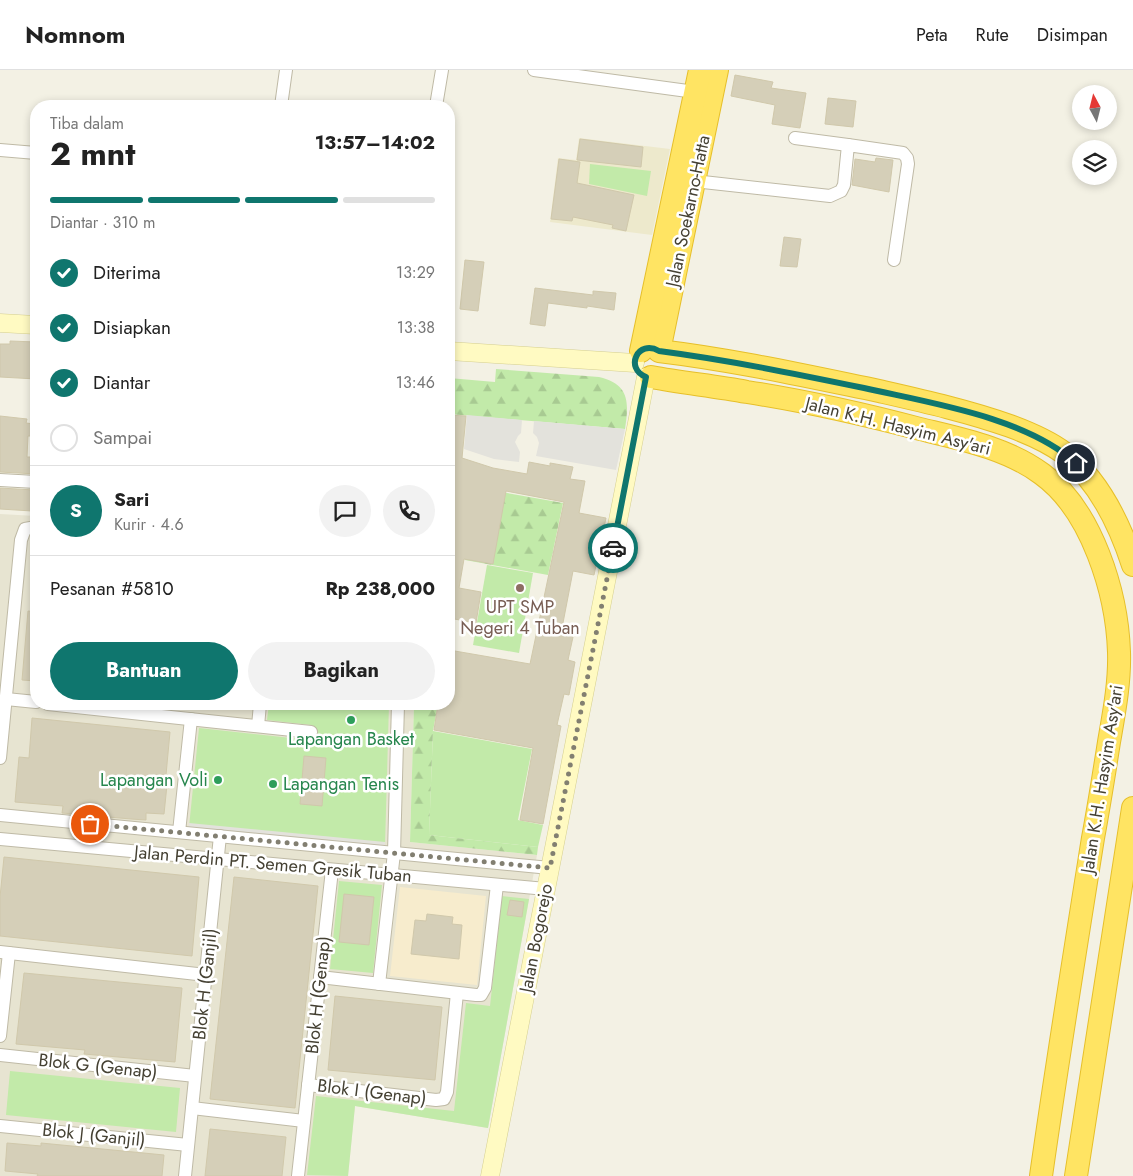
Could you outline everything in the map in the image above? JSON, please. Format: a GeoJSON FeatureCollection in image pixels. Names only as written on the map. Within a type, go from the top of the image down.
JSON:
{"type":"FeatureCollection","features":[{"type":"Feature","properties":{"kind":"highway","name":"Jalan Soekarno-Hatta"},"geometry":{"type":"LineString","coordinates":[[686,191],[700,70]]}},
{"type":"Feature","properties":{"kind":"highway","name":"Jalan Soekarno-Hatta"},"geometry":{"type":"LineString","coordinates":[[647,364],[686,191],[717,70]]}},
{"type":"Feature","properties":{"kind":"highway","name":"Jalan K.H. Hasyim Asy'ari"},"geometry":{"type":"LineString","coordinates":[[647,364],[742,363],[932,403],[995,421],[1028,433],[1044,440],[1065,454],[1086,475],[1105,504],[1131,559]]}},
{"type":"Feature","properties":{"kind":"highway","name":"Jalan K.H. Hasyim Asy'ari"},"geometry":{"type":"LineString","coordinates":[[647,364],[746,391],[816,404],[952,437],[999,452],[1035,469],[1059,488],[1073,506],[1091,537],[1110,590],[1119,652],[1116,690],[1041,1176]]}},
{"type":"Feature","properties":{"kind":"highway"},"geometry":{"type":"LineString","coordinates":[[1101,563],[1131,559]]}},
{"type":"Feature","properties":{"kind":"highway","name":"Jalan K.H. Hasyim Asy'ari"},"geometry":{"type":"LineString","coordinates":[[1075,1174],[1133,808]]}},
{"type":"Feature","properties":{"kind":"street"},"geometry":{"type":"LineString","coordinates":[[282,100],[286,70]]}},
{"type":"Feature","properties":{"kind":"street"},"geometry":{"type":"LineString","coordinates":[[437,100],[442,70]]}},
{"type":"Feature","properties":{"kind":"street"},"geometry":{"type":"LineString","coordinates":[[534,70],[696,92]]}},
{"type":"Feature","properties":{"kind":"street"},"geometry":{"type":"LineString","coordinates":[[795,138],[900,152],[907,158],[908,164],[894,260]]}},
{"type":"Feature","properties":{"kind":"street"},"geometry":{"type":"LineString","coordinates":[[686,191],[830,196],[841,191],[844,185],[848,145]]}},
{"type":"Feature","properties":{"kind":"street"},"geometry":{"type":"LineString","coordinates":[[0,150],[30,152]]}},
{"type":"Feature","properties":{"kind":"street"},"geometry":{"type":"LineString","coordinates":[[0,323],[30,325]]}},
{"type":"Feature","properties":{"kind":"street"},"geometry":{"type":"LineString","coordinates":[[455,351],[647,364]]}},
{"type":"Feature","properties":{"kind":"street","name":"Jalan Bogorejo"},"geometry":{"type":"LineString","coordinates":[[490,1176],[647,364]]}},
{"type":"Feature","properties":{"kind":"street"},"geometry":{"type":"LineString","coordinates":[[0,480],[30,482]]}},
{"type":"Feature","properties":{"kind":"street"},"geometry":{"type":"LineString","coordinates":[[0,758],[21,540],[25,529],[30,528]]}},
{"type":"Feature","properties":{"kind":"street"},"geometry":{"type":"LineString","coordinates":[[6,699],[30,701]]}},
{"type":"Feature","properties":{"kind":"street"},"geometry":{"type":"LineString","coordinates":[[153,710],[191,719],[311,732]]}},
{"type":"Feature","properties":{"kind":"street"},"geometry":{"type":"LineString","coordinates":[[258,726],[259,710]]}},
{"type":"Feature","properties":{"kind":"street"},"geometry":{"type":"LineString","coordinates":[[379,984],[394,853],[398,710]]}},
{"type":"Feature","properties":{"kind":"street"},"geometry":{"type":"LineString","coordinates":[[180,832],[191,719]]}},
{"type":"Feature","properties":{"kind":"street","name":"Jalan Perdin PT. Semen Gresik Tuban"},"geometry":{"type":"LineString","coordinates":[[0,815],[550,868]]}},
{"type":"Feature","properties":{"kind":"street","name":"Blok H (Ganjil)"},"geometry":{"type":"LineString","coordinates":[[185,1176],[220,836]]}},
{"type":"Feature","properties":{"kind":"street","name":"Jalan Perdin PT. Semen Gresik Tuban"},"geometry":{"type":"LineString","coordinates":[[0,839],[546,890]]}},
{"type":"Feature","properties":{"kind":"street","name":"Blok H (Genap)"},"geometry":{"type":"LineString","coordinates":[[298,1176],[332,870]]}},
{"type":"Feature","properties":{"kind":"street"},"geometry":{"type":"LineString","coordinates":[[320,977],[478,995],[484,991],[497,885]]}},
{"type":"Feature","properties":{"kind":"street"},"geometry":{"type":"LineString","coordinates":[[0,1036],[4,953],[206,975]]}},
{"type":"Feature","properties":{"kind":"street","name":"Blok I (Genap)"},"geometry":{"type":"LineString","coordinates":[[308,1085],[436,1100],[444,1099],[447,1092],[457,993]]}},
{"type":"Feature","properties":{"kind":"street","name":"Blok G (Genap)"},"geometry":{"type":"LineString","coordinates":[[0,1056],[196,1076]]}},
{"type":"Feature","properties":{"kind":"street"},"geometry":{"type":"LineString","coordinates":[[192,1108],[304,1121]]}},
{"type":"Feature","properties":{"kind":"street","name":"Blok J (Ganjil)"},"geometry":{"type":"LineString","coordinates":[[0,1126],[188,1145]]}},
{"type":"Feature","properties":{"kind":"shaded area"},"geometry":{"type":"Polygon","coordinates":[[[579,138],[670,149],[652,235],[550,222],[558,158],[576,160],[579,138]]]}},
{"type":"Feature","properties":{"kind":"shaded area"},"geometry":{"type":"Polygon","coordinates":[[[467,415],[522,420],[521,433],[515,442],[520,452],[519,462],[494,459],[464,449],[467,415]]]}},
{"type":"Feature","properties":{"kind":"shaded area"},"geometry":{"type":"Polygon","coordinates":[[[534,421],[625,429],[616,470],[536,456],[539,443],[533,433],[534,421]]]}},
{"type":"Feature","properties":{"kind":"shaded area"},"geometry":{"type":"Polygon","coordinates":[[[0,514],[30,516],[30,710],[414,710],[410,842],[537,855],[488,1128],[355,1106],[348,1176],[0,1176],[0,514]]]}},
{"type":"Feature","properties":{"kind":"shaded area"},"geometry":{"type":"Polygon","coordinates":[[[189,823],[385,842],[385,846],[189,827],[189,823]]]}},
{"type":"Feature","properties":{"kind":"shaded area"},"geometry":{"type":"Polygon","coordinates":[[[400,887],[486,896],[477,985],[390,976],[400,887]]]}},
{"type":"Feature","properties":{"kind":"green space"},"geometry":{"type":"Polygon","coordinates":[[[590,164],[651,171],[647,196],[589,184],[590,164]]]}},
{"type":"Feature","properties":{"kind":"green space"},"geometry":{"type":"Polygon","coordinates":[[[496,369],[599,377],[609,380],[617,384],[625,396],[627,411],[625,429],[455,415],[455,379],[495,382],[496,369]]]}},
{"type":"Feature","properties":{"kind":"green space"},"geometry":{"type":"Polygon","coordinates":[[[490,490],[563,503],[548,575],[465,560],[476,499],[490,490]]]}},
{"type":"Feature","properties":{"kind":"green space"},"geometry":{"type":"Polygon","coordinates":[[[487,565],[533,573],[519,653],[473,645],[487,565]]]}},
{"type":"Feature","properties":{"kind":"green space"},"geometry":{"type":"Polygon","coordinates":[[[268,710],[389,710],[385,846],[189,827],[199,728],[310,740],[311,725],[267,720],[268,710]]]}},
{"type":"Feature","properties":{"kind":"green space"},"geometry":{"type":"Polygon","coordinates":[[[414,710],[437,710],[433,731],[429,835],[538,847],[537,855],[410,842],[414,710]]]}},
{"type":"Feature","properties":{"kind":"green space"},"geometry":{"type":"Polygon","coordinates":[[[433,731],[532,749],[518,820],[543,825],[538,847],[429,835],[433,731]]]}},
{"type":"Feature","properties":{"kind":"green space"},"geometry":{"type":"Polygon","coordinates":[[[339,881],[382,885],[373,973],[330,969],[339,881]]]}},
{"type":"Feature","properties":{"kind":"green space"},"geometry":{"type":"Polygon","coordinates":[[[502,896],[529,899],[488,1128],[355,1106],[348,1176],[307,1175],[316,1096],[454,1111],[466,1003],[490,1006],[502,896]]]}},
{"type":"Feature","properties":{"kind":"green space"},"geometry":{"type":"Polygon","coordinates":[[[10,1071],[180,1088],[176,1132],[6,1115],[10,1071]]]}},
{"type":"Feature","properties":{"kind":"building"},"geometry":{"type":"Polygon","coordinates":[[[735,75],[773,82],[771,88],[806,93],[800,128],[772,124],[775,105],[731,96],[735,75]]]}},
{"type":"Feature","properties":{"kind":"building"},"geometry":{"type":"Polygon","coordinates":[[[828,98],[856,101],[853,127],[825,124],[828,98]]]}},
{"type":"Feature","properties":{"kind":"building"},"geometry":{"type":"Polygon","coordinates":[[[580,139],[643,147],[641,167],[577,160],[580,139]]]}},
{"type":"Feature","properties":{"kind":"building"},"geometry":{"type":"Polygon","coordinates":[[[876,158],[893,160],[889,192],[852,185],[855,159],[875,162],[876,158]]]}},
{"type":"Feature","properties":{"kind":"building"},"geometry":{"type":"Polygon","coordinates":[[[559,159],[580,162],[577,183],[634,195],[626,231],[612,228],[613,225],[573,217],[572,221],[551,219],[559,159]]]}},
{"type":"Feature","properties":{"kind":"building"},"geometry":{"type":"Polygon","coordinates":[[[784,237],[801,239],[797,267],[780,266],[784,237]]]}},
{"type":"Feature","properties":{"kind":"building"},"geometry":{"type":"Polygon","coordinates":[[[465,260],[484,262],[478,311],[460,309],[465,260]]]}},
{"type":"Feature","properties":{"kind":"building"},"geometry":{"type":"Polygon","coordinates":[[[535,288],[593,295],[593,291],[616,293],[614,310],[548,303],[545,326],[530,324],[535,288]]]}},
{"type":"Feature","properties":{"kind":"building"},"geometry":{"type":"Polygon","coordinates":[[[10,341],[30,342],[30,379],[0,377],[0,344],[10,344],[10,341]]]}},
{"type":"Feature","properties":{"kind":"building"},"geometry":{"type":"Polygon","coordinates":[[[455,415],[466,416],[462,458],[493,468],[527,474],[529,462],[550,466],[550,463],[573,467],[570,479],[585,481],[579,513],[606,518],[594,575],[573,571],[562,628],[566,635],[573,637],[568,660],[575,662],[569,695],[564,694],[557,725],[561,726],[543,824],[520,820],[533,748],[434,730],[437,710],[455,710],[455,651],[530,664],[564,502],[506,491],[493,564],[464,559],[459,588],[481,592],[476,623],[455,619],[455,415]]]}},
{"type":"Feature","properties":{"kind":"building"},"geometry":{"type":"Polygon","coordinates":[[[0,416],[27,419],[26,423],[30,424],[27,457],[30,457],[30,474],[0,472],[0,416]]]}},
{"type":"Feature","properties":{"kind":"building"},"geometry":{"type":"Polygon","coordinates":[[[0,488],[30,490],[30,511],[0,509],[0,488]]]}},
{"type":"Feature","properties":{"kind":"building"},"geometry":{"type":"Polygon","coordinates":[[[28,611],[30,611],[30,681],[22,680],[28,611]]]}},
{"type":"Feature","properties":{"kind":"building"},"geometry":{"type":"Polygon","coordinates":[[[32,718],[170,732],[164,814],[146,813],[146,820],[131,819],[62,813],[63,806],[15,802],[19,757],[29,758],[32,718]]]}},
{"type":"Feature","properties":{"kind":"building"},"geometry":{"type":"Polygon","coordinates":[[[304,756],[326,758],[322,806],[300,804],[304,756]]]}},
{"type":"Feature","properties":{"kind":"building"},"geometry":{"type":"Polygon","coordinates":[[[4,857],[199,877],[192,956],[0,936],[0,897],[4,857]]]}},
{"type":"Feature","properties":{"kind":"building"},"geometry":{"type":"Polygon","coordinates":[[[234,877],[318,886],[295,1108],[210,1099],[234,877]]]}},
{"type":"Feature","properties":{"kind":"building"},"geometry":{"type":"Polygon","coordinates":[[[344,894],[374,897],[369,945],[339,942],[344,894]]]}},
{"type":"Feature","properties":{"kind":"building"},"geometry":{"type":"Polygon","coordinates":[[[510,900],[524,902],[522,917],[507,915],[510,900]]]}},
{"type":"Feature","properties":{"kind":"building"},"geometry":{"type":"Polygon","coordinates":[[[427,914],[453,917],[452,924],[462,925],[459,959],[411,954],[415,920],[426,921],[427,914]]]}},
{"type":"Feature","properties":{"kind":"building"},"geometry":{"type":"Polygon","coordinates":[[[24,973],[182,988],[175,1062],[84,1054],[85,1050],[16,1044],[24,973]]]}},
{"type":"Feature","properties":{"kind":"building"},"geometry":{"type":"Polygon","coordinates":[[[335,996],[442,1007],[435,1080],[328,1070],[335,996]]]}},
{"type":"Feature","properties":{"kind":"building"},"geometry":{"type":"Polygon","coordinates":[[[210,1129],[286,1137],[282,1176],[205,1176],[210,1129]]]}},
{"type":"Feature","properties":{"kind":"building"},"geometry":{"type":"Polygon","coordinates":[[[7,1143],[41,1146],[41,1143],[164,1155],[162,1176],[37,1176],[38,1174],[5,1171],[7,1143]]]}},
{"type":"Feature","properties":{"kind":"way so far"},"geometry":{"type":"LineString","coordinates":[[90,824],[550,868],[613,548]]}},
{"type":"Feature","properties":{"kind":"place","name":"UPT SMP Negeri 4 Tuban"},"geometry":{"type":"Point","coordinates":[520,588]}},
{"type":"Feature","properties":{"kind":"place","name":"Lapangan Basket"},"geometry":{"type":"Point","coordinates":[351,720]}},
{"type":"Feature","properties":{"kind":"place","name":"Lapangan Voli"},"geometry":{"type":"Point","coordinates":[218,780]}},
{"type":"Feature","properties":{"kind":"place","name":"Lapangan Tenis"},"geometry":{"type":"Point","coordinates":[273,784]}},
{"type":"Feature","properties":{"kind":"route"},"geometry":{"type":"LineString","coordinates":[[613,548],[646,377],[638,372],[635,358],[645,348],[742,363],[932,403],[995,421],[1028,433],[1054,446],[1076,463]]}}]}
